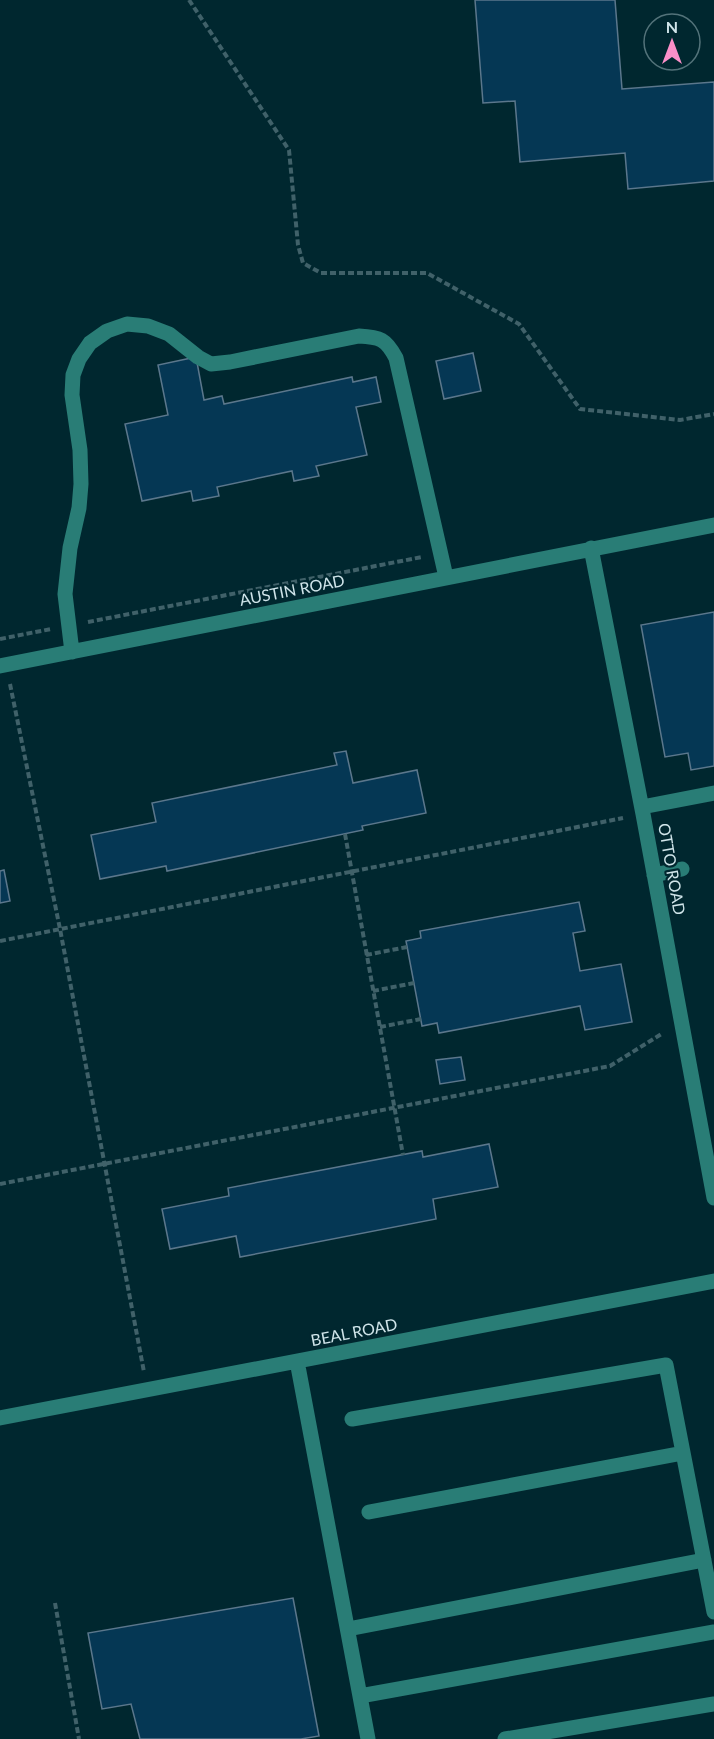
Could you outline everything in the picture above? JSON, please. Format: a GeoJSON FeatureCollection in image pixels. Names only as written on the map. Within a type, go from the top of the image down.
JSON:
{"type":"FeatureCollection","features":[{"type":"Feature","properties":{"kind":"street"},"geometry":{"type":"LineString","coordinates":[[72,652],[65,594],[81,484],[80,450],[72,395],[73,375],[78,359],[90,343],[107,331],[128,324],[148,326],[169,334],[198,357],[211,364],[359,336],[376,337],[388,344],[396,358],[446,577]]}},
{"type":"Feature","properties":{"kind":"street","name":"AUSTIN ROAD"},"geometry":{"type":"LineString","coordinates":[[3,665],[714,525]]}},
{"type":"Feature","properties":{"kind":"street","name":"OTTO ROAD"},"geometry":{"type":"LineString","coordinates":[[591,548],[681,1021],[707,1124],[714,1198]]}},
{"type":"Feature","properties":{"kind":"street"},"geometry":{"type":"LineString","coordinates":[[642,810],[714,793]]}},
{"type":"Feature","properties":{"kind":"street"},"geometry":{"type":"LineString","coordinates":[[654,875],[682,869]]}},
{"type":"Feature","properties":{"kind":"street","name":"BEAL ROAD"},"geometry":{"type":"LineString","coordinates":[[0,1418],[714,1281]]}},
{"type":"Feature","properties":{"kind":"street"},"geometry":{"type":"LineString","coordinates":[[297,1361],[368,1739]]}},
{"type":"Feature","properties":{"kind":"street"},"geometry":{"type":"LineString","coordinates":[[352,1419],[666,1365],[714,1612]]}},
{"type":"Feature","properties":{"kind":"street"},"geometry":{"type":"LineString","coordinates":[[369,1512],[683,1453]]}},
{"type":"Feature","properties":{"kind":"street"},"geometry":{"type":"LineString","coordinates":[[348,1629],[704,1560]]}},
{"type":"Feature","properties":{"kind":"street"},"geometry":{"type":"LineString","coordinates":[[360,1696],[714,1632]]}},
{"type":"Feature","properties":{"kind":"street"},"geometry":{"type":"LineString","coordinates":[[505,1739],[714,1704]]}},
{"type":"Feature","properties":{"kind":"path"},"geometry":{"type":"LineString","coordinates":[[189,0],[289,150],[298,245],[303,263],[321,273],[427,273],[519,324],[580,409],[680,420],[714,414]]}},
{"type":"Feature","properties":{"kind":"path"},"geometry":{"type":"LineString","coordinates":[[0,639],[440,554]]}},
{"type":"Feature","properties":{"kind":"path"},"geometry":{"type":"LineString","coordinates":[[3,665],[60,929],[147,1390]]}},
{"type":"Feature","properties":{"kind":"path"},"geometry":{"type":"LineString","coordinates":[[0,941],[642,810]]}},
{"type":"Feature","properties":{"kind":"path"},"geometry":{"type":"LineString","coordinates":[[345,834],[403,1155]]}},
{"type":"Feature","properties":{"kind":"path"},"geometry":{"type":"LineString","coordinates":[[366,955],[407,947]]}},
{"type":"Feature","properties":{"kind":"path"},"geometry":{"type":"LineString","coordinates":[[373,991],[414,983]]}},
{"type":"Feature","properties":{"kind":"path"},"geometry":{"type":"LineString","coordinates":[[380,1027],[421,1019]]}},
{"type":"Feature","properties":{"kind":"path"},"geometry":{"type":"LineString","coordinates":[[0,1184],[610,1066],[681,1021]]}},
{"type":"Feature","properties":{"kind":"path"},"geometry":{"type":"LineString","coordinates":[[55,1603],[79,1739]]}},
{"type":"Feature","properties":{"kind":"building"},"geometry":{"type":"Polygon","coordinates":[[[475,0],[615,0],[622,89],[714,82],[714,181],[628,189],[625,153],[520,162],[515,101],[483,103],[475,0]]]}},
{"type":"Feature","properties":{"kind":"building"},"geometry":{"type":"Polygon","coordinates":[[[473,353],[481,391],[444,399],[436,361],[473,353]]]}},
{"type":"Feature","properties":{"kind":"building"},"geometry":{"type":"Polygon","coordinates":[[[196,357],[204,400],[222,396],[224,404],[352,377],[353,382],[376,377],[381,402],[356,407],[367,455],[316,466],[319,476],[294,481],[292,471],[217,487],[219,496],[193,501],[191,491],[142,501],[125,424],[168,415],[158,365],[196,357]]]}},
{"type":"Feature","properties":{"kind":"building"},"geometry":{"type":"Polygon","coordinates":[[[714,612],[714,766],[691,770],[688,753],[665,757],[641,625],[714,612]]]}},
{"type":"Feature","properties":{"kind":"building"},"geometry":{"type":"Polygon","coordinates":[[[346,751],[353,783],[417,770],[426,813],[362,826],[363,830],[167,871],[166,866],[100,879],[91,835],[156,822],[152,803],[337,765],[334,753],[346,751]]]}},
{"type":"Feature","properties":{"kind":"building"},"geometry":{"type":"Polygon","coordinates":[[[4,870],[10,901],[0,903],[0,871],[4,870]]]}},
{"type":"Feature","properties":{"kind":"building"},"geometry":{"type":"Polygon","coordinates":[[[579,902],[585,931],[573,933],[580,971],[621,964],[632,1022],[585,1030],[580,1006],[439,1033],[437,1023],[422,1026],[406,941],[421,938],[420,931],[579,902]]]}},
{"type":"Feature","properties":{"kind":"building"},"geometry":{"type":"Polygon","coordinates":[[[461,1057],[465,1080],[440,1084],[436,1060],[461,1057]]]}},
{"type":"Feature","properties":{"kind":"building"},"geometry":{"type":"Polygon","coordinates":[[[489,1144],[498,1187],[433,1199],[436,1219],[240,1257],[236,1236],[170,1249],[162,1209],[229,1196],[228,1188],[422,1151],[423,1157],[489,1144]]]}},
{"type":"Feature","properties":{"kind":"building"},"geometry":{"type":"Polygon","coordinates":[[[293,1598],[319,1736],[301,1739],[140,1739],[131,1704],[102,1709],[88,1633],[293,1598]]]}}]}
